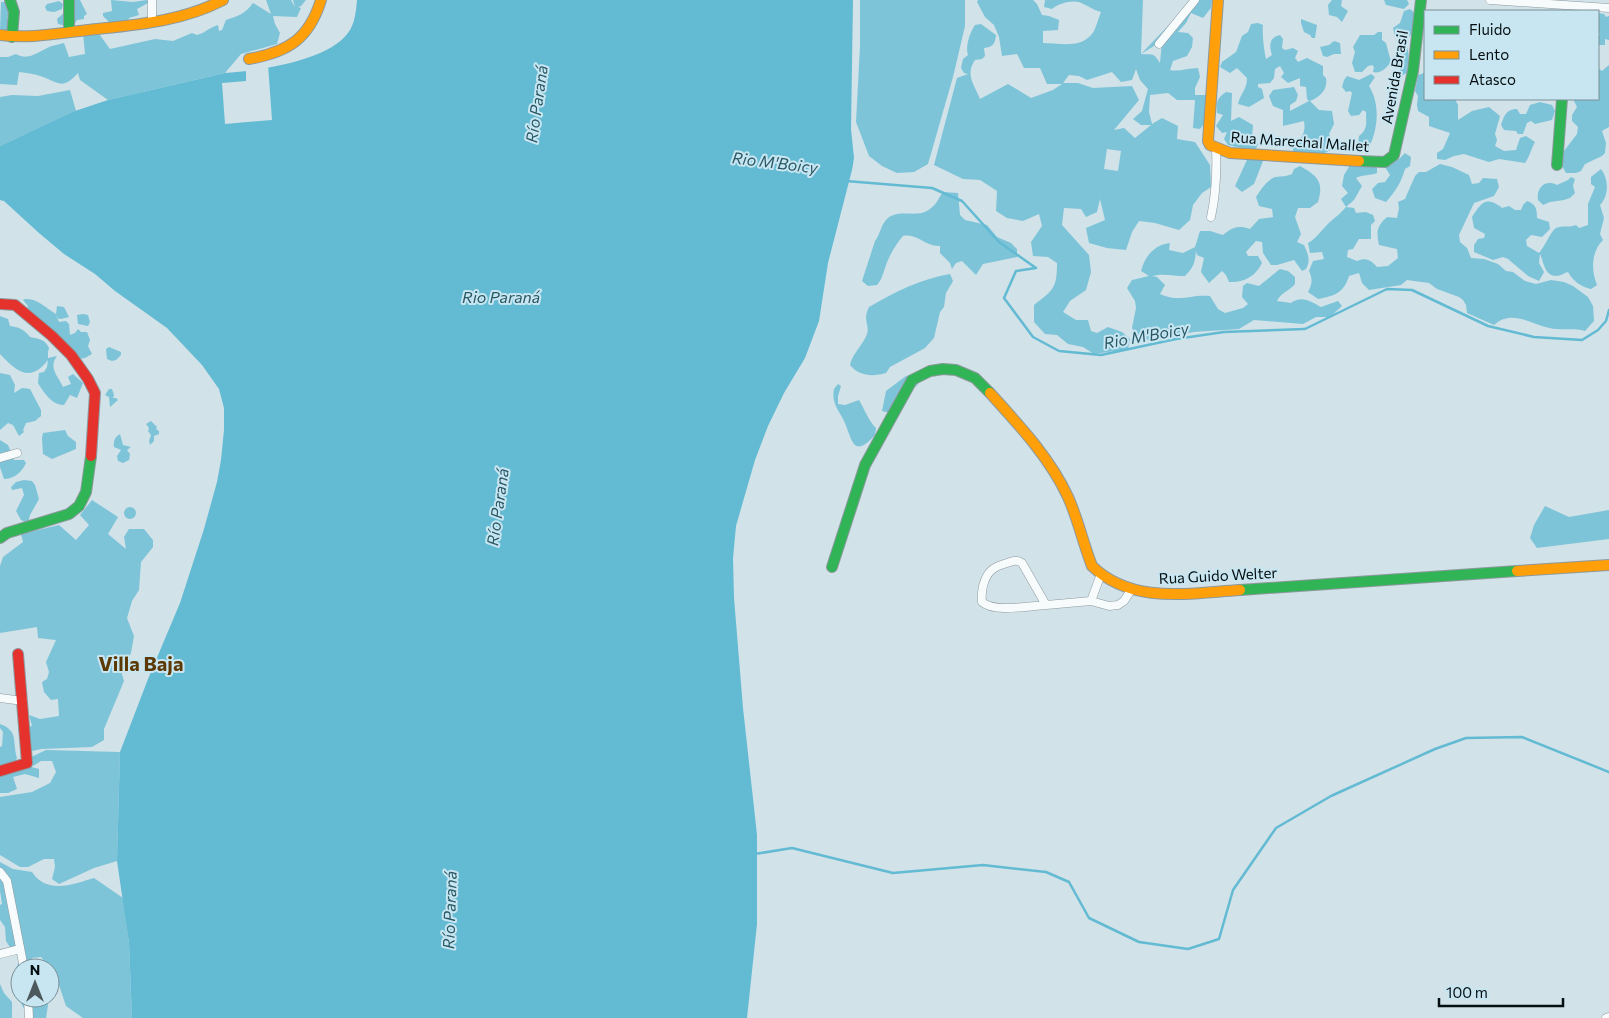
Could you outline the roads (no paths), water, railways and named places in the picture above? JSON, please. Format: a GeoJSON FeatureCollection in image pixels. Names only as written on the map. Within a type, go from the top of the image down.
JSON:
{"type":"FeatureCollection","features":[{"type":"Feature","properties":{"kind":"street"},"geometry":{"type":"LineString","coordinates":[[10,0],[14,12],[12,37]]}},
{"type":"Feature","properties":{"kind":"street"},"geometry":{"type":"LineString","coordinates":[[69,0],[69,32]]}},
{"type":"Feature","properties":{"kind":"street"},"geometry":{"type":"LineString","coordinates":[[152,0],[152,22]]}},
{"type":"Feature","properties":{"kind":"street"},"geometry":{"type":"LineString","coordinates":[[0,35],[28,37],[152,22],[194,13],[223,0]]}},
{"type":"Feature","properties":{"kind":"street"},"geometry":{"type":"LineString","coordinates":[[249,59],[280,52],[296,42],[314,20],[321,0]]}},
{"type":"Feature","properties":{"kind":"street"},"geometry":{"type":"LineString","coordinates":[[1159,44],[1195,0]]}},
{"type":"Feature","properties":{"kind":"street","name":"Rua Marechal Mallet"},"geometry":{"type":"LineString","coordinates":[[1218,0],[1208,141],[1210,145],[1230,153],[1251,155],[1375,162],[1385,162],[1392,158]]}},
{"type":"Feature","properties":{"kind":"street","name":"Avenida Brasil"},"geometry":{"type":"LineString","coordinates":[[1392,158],[1400,134],[1413,71],[1421,0]]}},
{"type":"Feature","properties":{"kind":"street"},"geometry":{"type":"LineString","coordinates":[[1490,0],[1609,8]]}},
{"type":"Feature","properties":{"kind":"street"},"geometry":{"type":"LineString","coordinates":[[1557,165],[1562,100]]}},
{"type":"Feature","properties":{"kind":"street"},"geometry":{"type":"LineString","coordinates":[[1211,217],[1217,174],[1216,149]]}},
{"type":"Feature","properties":{"kind":"street"},"geometry":{"type":"LineString","coordinates":[[0,304],[15,305],[26,312],[71,355],[95,392],[93,440],[86,492],[79,506],[69,514],[7,533],[0,538]]}},
{"type":"Feature","properties":{"kind":"street","name":"Rua Guido Welter"},"geometry":{"type":"LineString","coordinates":[[832,567],[865,465],[907,386],[921,373],[932,370],[962,372],[978,380],[1037,446],[1068,498],[1092,566],[1101,574],[1132,590],[1167,595],[1609,565]]}},
{"type":"Feature","properties":{"kind":"street"},"geometry":{"type":"LineString","coordinates":[[0,458],[17,454]]}},
{"type":"Feature","properties":{"kind":"street"},"geometry":{"type":"LineString","coordinates":[[1046,605],[1020,561],[1016,560],[996,566],[989,570],[985,576],[981,596],[982,602],[987,606],[997,608],[1046,605],[1091,601],[1109,606],[1118,605],[1124,601],[1132,590]]}},
{"type":"Feature","properties":{"kind":"street"},"geometry":{"type":"LineString","coordinates":[[1091,601],[1101,574]]}},
{"type":"Feature","properties":{"kind":"street"},"geometry":{"type":"LineString","coordinates":[[0,772],[27,763],[18,654]]}},
{"type":"Feature","properties":{"kind":"street"},"geometry":{"type":"LineString","coordinates":[[0,698],[23,701]]}},
{"type":"Feature","properties":{"kind":"street"},"geometry":{"type":"LineString","coordinates":[[0,872],[8,881],[22,958]]}},
{"type":"Feature","properties":{"kind":"street"},"geometry":{"type":"LineString","coordinates":[[0,954],[20,949]]}},
{"type":"Feature","properties":{"kind":"water","name":"Rio Paraná"},"geometry":{"type":"Polygon","coordinates":[[[357,0],[853,0],[851,129],[854,158],[828,263],[819,321],[805,358],[784,393],[768,426],[755,460],[736,526],[733,558],[734,598],[743,708],[757,835],[757,924],[747,1018],[132,1018],[129,943],[117,861],[120,752],[180,603],[204,529],[221,460],[224,408],[219,389],[202,365],[167,328],[115,291],[95,274],[64,254],[4,201],[0,200],[0,146],[75,111],[108,100],[225,73],[255,70],[291,63],[325,51],[338,43],[348,33],[354,22],[357,0]]]}},
{"type":"Feature","properties":{"kind":"waterway","name":"Rio M'Boicy"},"geometry":{"type":"LineString","coordinates":[[846,181],[932,188],[962,201],[999,242],[1036,268],[1016,271],[1004,298],[1033,337],[1059,351],[1101,355],[1176,339],[1224,332],[1305,329],[1387,289],[1412,290],[1488,326],[1534,337],[1582,340],[1598,330],[1606,321],[1609,310]]}},
{"type":"Feature","properties":{"kind":"waterway"},"geometry":{"type":"LineString","coordinates":[[755,854],[792,848],[893,873],[983,865],[1046,872],[1069,882],[1089,918],[1139,942],[1188,949],[1219,939],[1233,890],[1276,828],[1331,796],[1435,749],[1466,738],[1522,737],[1609,772]]}},
{"type":"Feature","properties":{"kind":"district","name":"Villa Baja"},"geometry":{"type":"Point","coordinates":[141,663]}},
{"type":"Feature","properties":{"kind":"water label","name":"Río Paraná"},"geometry":{"type":"Point","coordinates":[536,104]}},
{"type":"Feature","properties":{"kind":"water label","name":"Río Paraná"},"geometry":{"type":"Point","coordinates":[497,507]}},
{"type":"Feature","properties":{"kind":"water label","name":"Río Paraná"},"geometry":{"type":"Point","coordinates":[449,910]}}]}
